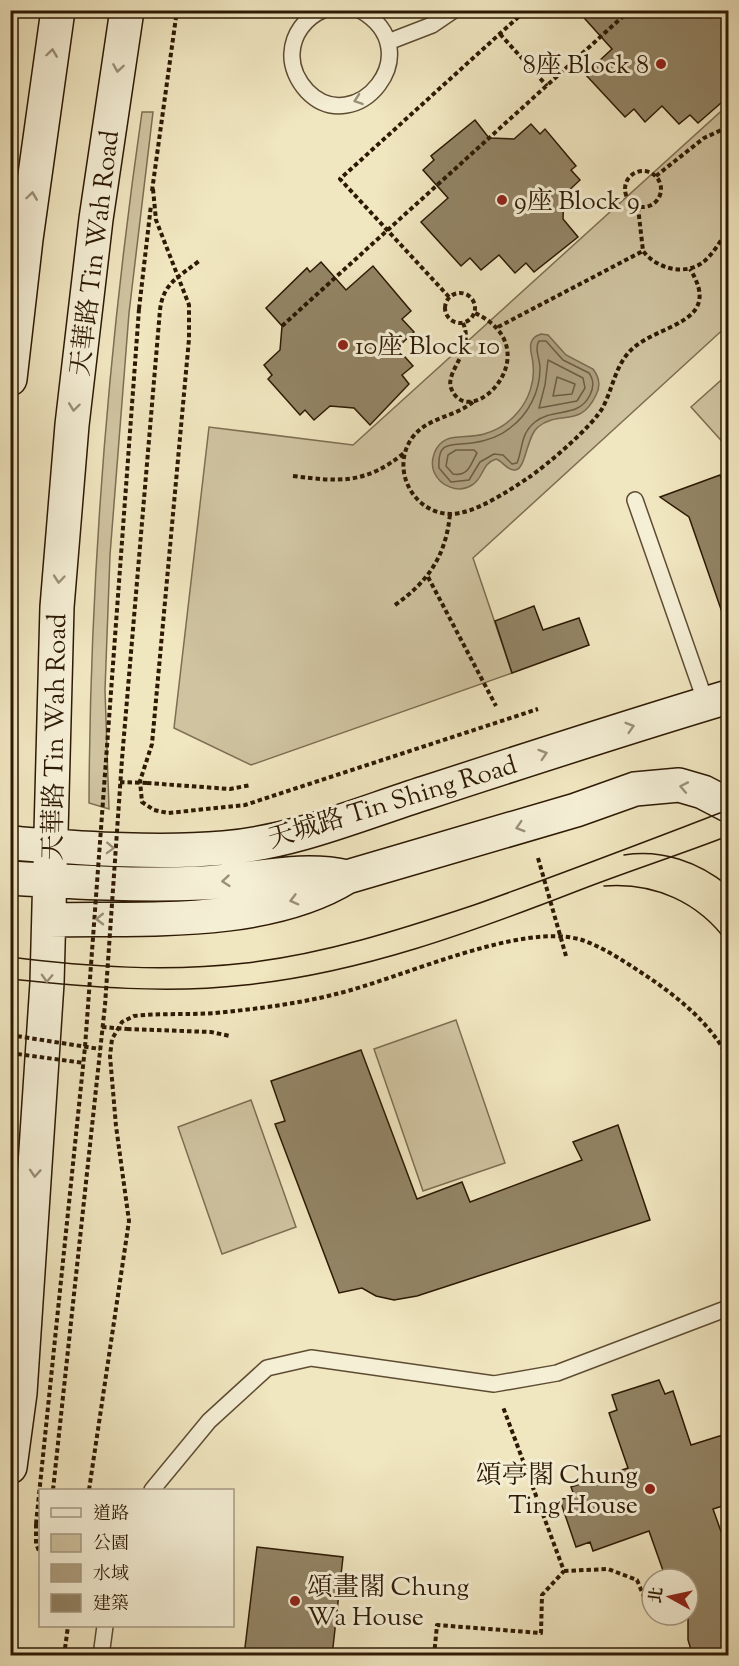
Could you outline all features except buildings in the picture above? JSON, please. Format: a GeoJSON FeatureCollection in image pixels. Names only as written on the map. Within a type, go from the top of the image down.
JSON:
{"type":"FeatureCollection","features":[{"type":"Feature","properties":{"kind":"main road"},"geometry":{"type":"LineString","coordinates":[[10,379],[26,239],[58,10]]}},
{"type":"Feature","properties":{"kind":"main road","name":"天華路 Tin Wah Road"},"geometry":{"type":"LineString","coordinates":[[10,1467],[20,1393],[49,920],[57,607],[72,425],[96,219],[127,10]]}},
{"type":"Feature","properties":{"kind":"main road","name":"天城路 Tin Shing Road"},"geometry":{"type":"LineString","coordinates":[[10,843],[52,846],[224,848],[266,841],[316,830],[563,747],[717,700]]}},
{"type":"Feature","properties":{"kind":"main road","name":"天城路 Tin Shing Road"},"geometry":{"type":"LineString","coordinates":[[49,920],[170,917],[236,911],[322,892],[347,877],[554,816],[635,789],[679,785],[703,792],[729,805]]}},
{"type":"Feature","properties":{"kind":"main road","name":"天城路 Tin Shing Road"},"geometry":{"type":"LineString","coordinates":[[10,878],[143,884],[202,883],[321,871],[347,877]]}},
{"type":"Feature","properties":{"kind":"lane"},"geometry":{"type":"LineString","coordinates":[[316,12],[302,26],[295,39],[292,54],[294,69],[300,84],[311,95],[325,102],[340,105],[355,103],[368,97],[380,86],[389,64],[388,42],[382,28],[360,10]]}},
{"type":"Feature","properties":{"kind":"lane"},"geometry":{"type":"LineString","coordinates":[[388,42],[432,26],[454,10]]}},
{"type":"Feature","properties":{"kind":"lane"},"geometry":{"type":"LineString","coordinates":[[635,500],[717,700]]}},
{"type":"Feature","properties":{"kind":"lane"},"geometry":{"type":"LineString","coordinates":[[154,1489],[209,1421],[267,1368],[311,1358],[494,1384],[557,1373],[727,1313]]}},
{"type":"Feature","properties":{"kind":"lane"},"geometry":{"type":"LineString","coordinates":[[101,1656],[105,1627]]}},
{"type":"Feature","properties":{"kind":"path"},"geometry":{"type":"LineString","coordinates":[[40,1489],[84,1064],[140,309],[153,189],[177,10]]}},
{"type":"Feature","properties":{"kind":"path"},"geometry":{"type":"LineString","coordinates":[[449,297],[340,179],[526,10]]}},
{"type":"Feature","properties":{"kind":"path"},"geometry":{"type":"LineString","coordinates":[[282,326],[630,10]]}},
{"type":"Feature","properties":{"kind":"path"},"geometry":{"type":"LineString","coordinates":[[500,34],[547,86]]}},
{"type":"Feature","properties":{"kind":"path"},"geometry":{"type":"LineString","coordinates":[[656,176],[704,138],[729,127]]}},
{"type":"Feature","properties":{"kind":"path"},"geometry":{"type":"LineString","coordinates":[[639,171],[648,171],[656,176],[661,184],[661,194],[656,203],[647,207],[638,207],[629,202],[625,193],[625,184],[630,176],[639,171]]}},
{"type":"Feature","properties":{"kind":"path"},"geometry":{"type":"LineString","coordinates":[[153,189],[156,220],[189,305],[189,339],[152,744],[140,781],[142,802],[154,810],[168,813],[245,805],[538,709]]}},
{"type":"Feature","properties":{"kind":"path"},"geometry":{"type":"LineString","coordinates":[[638,207],[643,251],[662,266],[690,269],[703,263],[729,230]]}},
{"type":"Feature","properties":{"kind":"path"},"geometry":{"type":"LineString","coordinates":[[498,327],[643,251]]}},
{"type":"Feature","properties":{"kind":"path"},"geometry":{"type":"LineString","coordinates":[[53,1489],[102,1027],[120,782],[160,310],[162,294],[199,261]]}},
{"type":"Feature","properties":{"kind":"path"},"geometry":{"type":"LineString","coordinates":[[404,453],[405,476],[414,496],[424,506],[450,514],[477,507],[529,477],[592,422],[602,409],[620,365],[628,353],[650,335],[688,320],[695,310],[700,289],[690,269]]}},
{"type":"Feature","properties":{"kind":"path"},"geometry":{"type":"LineString","coordinates":[[293,476],[338,482],[356,479],[390,465],[404,453],[420,428],[433,420],[461,412],[473,402],[488,397],[504,374],[507,344],[498,327],[475,313],[471,298],[465,294],[456,293],[449,297],[445,312],[448,319],[456,324],[470,320],[475,313]]}},
{"type":"Feature","properties":{"kind":"path"},"geometry":{"type":"LineString","coordinates":[[463,323],[466,331],[464,349],[452,373],[450,386],[457,396],[473,402]]}},
{"type":"Feature","properties":{"kind":"path"},"geometry":{"type":"LineString","coordinates":[[395,605],[428,576],[441,558],[448,536],[450,514]]}},
{"type":"Feature","properties":{"kind":"path"},"geometry":{"type":"LineString","coordinates":[[428,576],[496,706]]}},
{"type":"Feature","properties":{"kind":"path"},"geometry":{"type":"LineString","coordinates":[[120,782],[230,789],[251,784]]}},
{"type":"Feature","properties":{"kind":"path"},"geometry":{"type":"LineString","coordinates":[[537,854],[566,956]]}},
{"type":"Feature","properties":{"kind":"path"},"geometry":{"type":"LineString","coordinates":[[89,1489],[129,1221],[116,1126],[110,1056],[112,1039],[122,1022],[134,1016],[268,1007],[314,998],[490,947],[518,940],[561,936],[581,940],[605,949],[657,983],[695,1012],[729,1057]]}},
{"type":"Feature","properties":{"kind":"path"},"geometry":{"type":"LineString","coordinates":[[102,1027],[211,1032],[230,1036]]}},
{"type":"Feature","properties":{"kind":"path"},"geometry":{"type":"LineString","coordinates":[[10,1035],[100,1049]]}},
{"type":"Feature","properties":{"kind":"path"},"geometry":{"type":"LineString","coordinates":[[10,1053],[84,1064]]}},
{"type":"Feature","properties":{"kind":"path"},"geometry":{"type":"LineString","coordinates":[[494,1384],[564,1571]]}},
{"type":"Feature","properties":{"kind":"path"},"geometry":{"type":"LineString","coordinates":[[39,1495],[36,1524],[36,1544],[39,1551]]}},
{"type":"Feature","properties":{"kind":"path"},"geometry":{"type":"LineString","coordinates":[[434,1656],[437,1625],[541,1633],[542,1595],[564,1571],[608,1569],[637,1580],[640,1587]]}},
{"type":"Feature","properties":{"kind":"path"},"geometry":{"type":"LineString","coordinates":[[64,1656],[68,1627]]}},
{"type":"Feature","properties":{"kind":"green space"},"geometry":{"type":"Polygon","coordinates":[[[728,105],[728,325],[473,558],[512,673],[251,765],[174,728],[209,427],[353,445],[728,105]]]}},
{"type":"Feature","properties":{"kind":"green space"},"geometry":{"type":"Polygon","coordinates":[[[142,112],[153,112],[129,313],[110,555],[105,690],[109,809],[89,803],[93,629],[111,370],[142,112]]]}},
{"type":"Feature","properties":{"kind":"green space"},"geometry":{"type":"Polygon","coordinates":[[[728,374],[728,448],[691,407],[728,374]]]}},
{"type":"Feature","properties":{"kind":"green space"},"geometry":{"type":"Polygon","coordinates":[[[456,1020],[505,1163],[423,1191],[374,1049],[456,1020]]]}},
{"type":"Feature","properties":{"kind":"green space"},"geometry":{"type":"Polygon","coordinates":[[[251,1100],[296,1227],[222,1254],[178,1127],[251,1100]]]}},
{"type":"Feature","properties":{"kind":"water"},"geometry":{"type":"Polygon","coordinates":[[[541,334],[548,335],[566,355],[593,369],[599,385],[598,392],[590,405],[576,415],[554,419],[538,427],[531,438],[519,469],[510,469],[496,459],[488,464],[476,482],[467,488],[455,489],[445,485],[437,477],[433,468],[433,456],[438,446],[455,437],[477,436],[489,432],[503,426],[515,416],[525,401],[533,377],[532,341],[541,334]]]}},
{"type":"Feature","properties":{"kind":"tram line"},"geometry":{"type":"LineString","coordinates":[[10,957],[99,966],[157,968],[216,966],[304,954],[389,932],[474,905],[728,810]]}},
{"type":"Feature","properties":{"kind":"tram line"},"geometry":{"type":"LineString","coordinates":[[10,979],[98,987],[186,989],[245,985],[331,971],[416,949],[728,836]]}},
{"type":"Feature","properties":{"kind":"tram line"},"geometry":{"type":"LineString","coordinates":[[624,855],[652,854],[679,859],[705,870],[728,886]]}},
{"type":"Feature","properties":{"kind":"tram line"},"geometry":{"type":"LineString","coordinates":[[604,886],[640,887],[674,898],[703,916],[728,943]]}},
{"type":"Feature","properties":{"kind":"place","name":"8座 Block 8"},"geometry":{"type":"Point","coordinates":[661,64]}},
{"type":"Feature","properties":{"kind":"place","name":"9座 Block 9"},"geometry":{"type":"Point","coordinates":[502,200]}},
{"type":"Feature","properties":{"kind":"place","name":"10座 Block 10"},"geometry":{"type":"Point","coordinates":[343,345]}},
{"type":"Feature","properties":{"kind":"place","name":"頌亭閣 Chung Ting House"},"geometry":{"type":"Point","coordinates":[650,1489]}},
{"type":"Feature","properties":{"kind":"place","name":"頌畫閣 Chung Wa House"},"geometry":{"type":"Point","coordinates":[295,1601]}}]}
